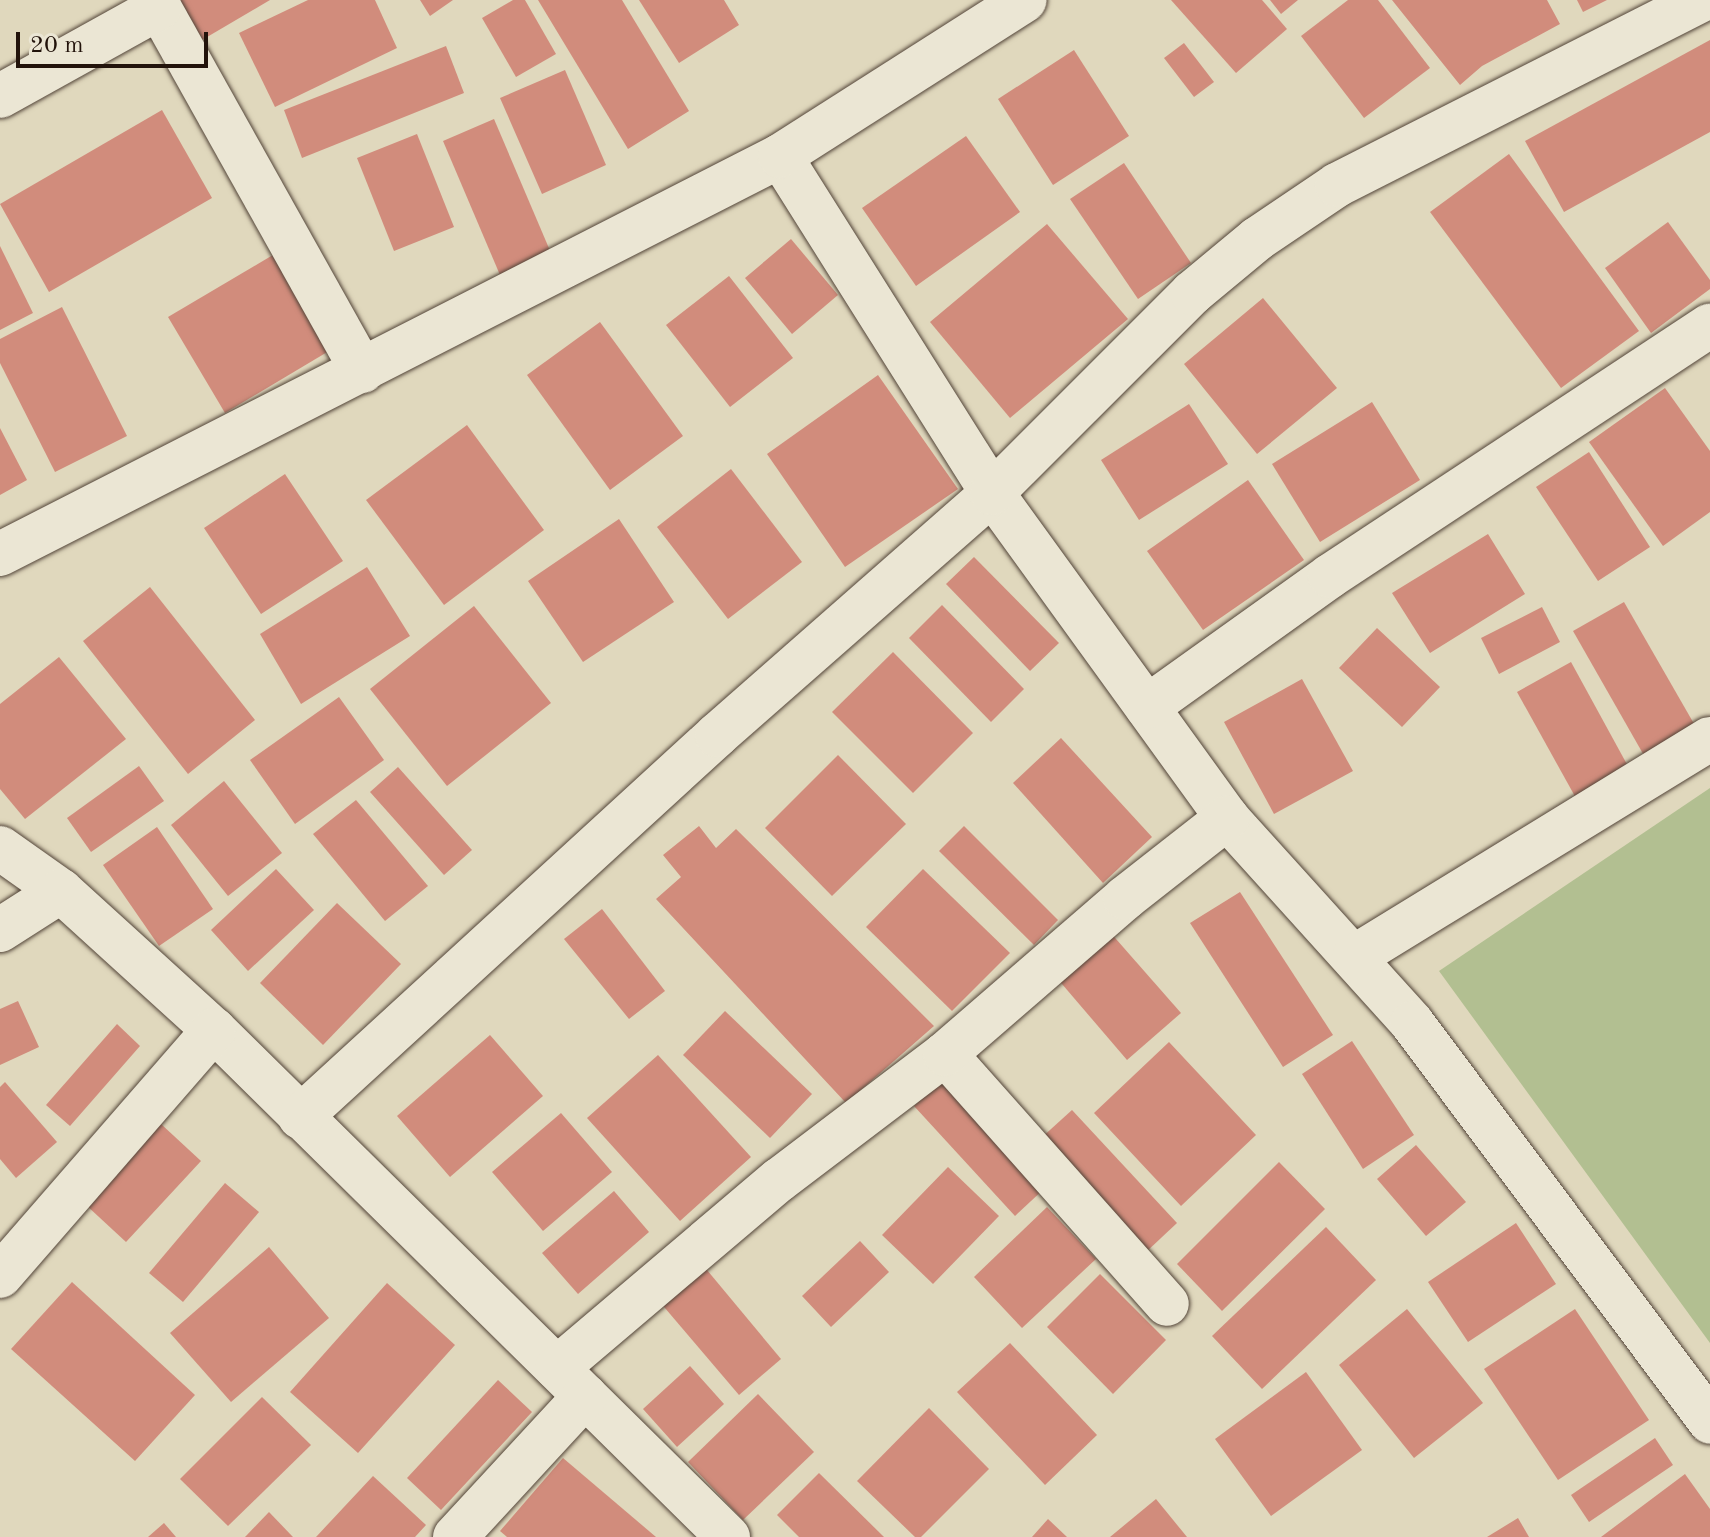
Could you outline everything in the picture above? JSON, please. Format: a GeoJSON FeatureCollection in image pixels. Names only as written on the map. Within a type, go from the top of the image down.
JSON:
{"type":"FeatureCollection","features":[{"type":"Feature","properties":{"kind":"street"},"geometry":{"type":"LineString","coordinates":[[0,554],[780,156],[1025,0]]}},
{"type":"Feature","properties":{"kind":"street"},"geometry":{"type":"LineString","coordinates":[[300,1117],[717,735],[992,493],[1192,293],[1257,239],[1337,185],[1702,0]]}},
{"type":"Feature","properties":{"kind":"street"},"geometry":{"type":"LineString","coordinates":[[0,96],[157,4],[362,371]]}},
{"type":"Feature","properties":{"kind":"street"},"geometry":{"type":"LineString","coordinates":[[780,156],[992,493],[1227,818],[1412,1023],[1710,1422]]}},
{"type":"Feature","properties":{"kind":"street"},"geometry":{"type":"LineString","coordinates":[[1147,707],[1330,576],[1710,325]]}},
{"type":"Feature","properties":{"kind":"street"},"geometry":{"type":"LineString","coordinates":[[1354,957],[1710,739]]}},
{"type":"Feature","properties":{"kind":"street"},"geometry":{"type":"LineString","coordinates":[[455,1537],[571,1382],[779,1180],[945,1054],[1125,898],[1227,818]]}},
{"type":"Feature","properties":{"kind":"street"},"geometry":{"type":"LineString","coordinates":[[0,848],[61,891],[214,1030],[728,1537]]}},
{"type":"Feature","properties":{"kind":"street"},"geometry":{"type":"LineString","coordinates":[[0,930],[61,891]]}},
{"type":"Feature","properties":{"kind":"street"},"geometry":{"type":"LineString","coordinates":[[0,1276],[214,1030]]}},
{"type":"Feature","properties":{"kind":"street"},"geometry":{"type":"LineString","coordinates":[[945,1054],[1167,1304]]}},
{"type":"Feature","properties":{"kind":"green space"},"geometry":{"type":"Polygon","coordinates":[[[1710,788],[1710,1343],[1439,971],[1710,788]]]}},
{"type":"Feature","properties":{"kind":"building"},"geometry":{"type":"Polygon","coordinates":[[[179,0],[270,0],[202,40],[179,0]]]}},
{"type":"Feature","properties":{"kind":"building"},"geometry":{"type":"Polygon","coordinates":[[[308,0],[375,0],[397,48],[275,107],[239,33],[308,0]]]}},
{"type":"Feature","properties":{"kind":"building"},"geometry":{"type":"Polygon","coordinates":[[[420,0],[453,0],[430,16],[420,0]]]}},
{"type":"Feature","properties":{"kind":"building"},"geometry":{"type":"Polygon","coordinates":[[[513,0],[525,0],[556,54],[516,77],[482,18],[513,0]]]}},
{"type":"Feature","properties":{"kind":"building"},"geometry":{"type":"Polygon","coordinates":[[[538,0],[622,0],[689,111],[628,149],[538,0]]]}},
{"type":"Feature","properties":{"kind":"building"},"geometry":{"type":"Polygon","coordinates":[[[639,0],[724,0],[739,25],[679,63],[639,0]]]}},
{"type":"Feature","properties":{"kind":"building"},"geometry":{"type":"Polygon","coordinates":[[[1171,0],[1262,0],[1287,29],[1236,73],[1171,0]]]}},
{"type":"Feature","properties":{"kind":"building"},"geometry":{"type":"Polygon","coordinates":[[[1270,0],[1298,0],[1281,14],[1270,0]]]}},
{"type":"Feature","properties":{"kind":"building"},"geometry":{"type":"Polygon","coordinates":[[[1348,0],[1378,0],[1430,68],[1364,118],[1301,36],[1348,0]]]}},
{"type":"Feature","properties":{"kind":"building"},"geometry":{"type":"Polygon","coordinates":[[[1392,0],[1547,0],[1560,24],[1482,66],[1460,85],[1392,0]]]}},
{"type":"Feature","properties":{"kind":"building"},"geometry":{"type":"Polygon","coordinates":[[[1577,0],[1607,0],[1583,12],[1577,0]]]}},
{"type":"Feature","properties":{"kind":"building"},"geometry":{"type":"Polygon","coordinates":[[[1710,40],[1710,132],[1564,212],[1525,141],[1710,40]]]}},
{"type":"Feature","properties":{"kind":"building"},"geometry":{"type":"Polygon","coordinates":[[[1184,43],[1214,82],[1194,97],[1164,58],[1184,43]]]}},
{"type":"Feature","properties":{"kind":"building"},"geometry":{"type":"Polygon","coordinates":[[[446,46],[464,93],[302,158],[284,110],[446,46]]]}},
{"type":"Feature","properties":{"kind":"building"},"geometry":{"type":"Polygon","coordinates":[[[1074,50],[1129,136],[1053,185],[998,99],[1074,50]]]}},
{"type":"Feature","properties":{"kind":"building"},"geometry":{"type":"Polygon","coordinates":[[[565,70],[606,165],[542,194],[500,98],[565,70]]]}},
{"type":"Feature","properties":{"kind":"building"},"geometry":{"type":"Polygon","coordinates":[[[162,110],[212,198],[49,292],[0,204],[162,110]]]}},
{"type":"Feature","properties":{"kind":"building"},"geometry":{"type":"Polygon","coordinates":[[[494,119],[551,253],[500,275],[443,141],[494,119]]]}},
{"type":"Feature","properties":{"kind":"building"},"geometry":{"type":"Polygon","coordinates":[[[417,134],[454,227],[394,251],[357,158],[417,134]]]}},
{"type":"Feature","properties":{"kind":"building"},"geometry":{"type":"Polygon","coordinates":[[[966,136],[1020,212],[916,286],[862,208],[966,136]]]}},
{"type":"Feature","properties":{"kind":"building"},"geometry":{"type":"Polygon","coordinates":[[[1509,154],[1639,331],[1561,388],[1430,212],[1509,154]]]}},
{"type":"Feature","properties":{"kind":"building"},"geometry":{"type":"Polygon","coordinates":[[[1124,163],[1191,263],[1138,299],[1070,199],[1124,163]]]}},
{"type":"Feature","properties":{"kind":"building"},"geometry":{"type":"Polygon","coordinates":[[[1668,222],[1710,280],[1710,289],[1651,333],[1605,268],[1668,222]]]}},
{"type":"Feature","properties":{"kind":"building"},"geometry":{"type":"Polygon","coordinates":[[[1047,224],[1128,319],[1010,418],[930,322],[1047,224]]]}},
{"type":"Feature","properties":{"kind":"building"},"geometry":{"type":"Polygon","coordinates":[[[791,239],[838,295],[792,334],[745,278],[791,239]]]}},
{"type":"Feature","properties":{"kind":"building"},"geometry":{"type":"Polygon","coordinates":[[[0,246],[33,313],[0,330],[0,246]]]}},
{"type":"Feature","properties":{"kind":"building"},"geometry":{"type":"Polygon","coordinates":[[[278,252],[334,348],[225,413],[168,317],[278,252]]]}},
{"type":"Feature","properties":{"kind":"building"},"geometry":{"type":"Polygon","coordinates":[[[729,276],[793,358],[730,407],[666,325],[729,276]]]}},
{"type":"Feature","properties":{"kind":"building"},"geometry":{"type":"Polygon","coordinates":[[[1263,298],[1337,388],[1257,454],[1184,364],[1263,298]]]}},
{"type":"Feature","properties":{"kind":"building"},"geometry":{"type":"Polygon","coordinates":[[[62,307],[127,436],[55,472],[0,363],[0,339],[62,307]]]}},
{"type":"Feature","properties":{"kind":"building"},"geometry":{"type":"Polygon","coordinates":[[[600,322],[683,436],[610,490],[527,375],[600,322]]]}},
{"type":"Feature","properties":{"kind":"building"},"geometry":{"type":"Polygon","coordinates":[[[878,375],[958,489],[845,567],[767,454],[878,375]]]}},
{"type":"Feature","properties":{"kind":"building"},"geometry":{"type":"Polygon","coordinates":[[[1665,388],[1710,451],[1710,512],[1663,546],[1589,442],[1665,388]]]}},
{"type":"Feature","properties":{"kind":"building"},"geometry":{"type":"Polygon","coordinates":[[[1372,402],[1420,480],[1320,542],[1272,464],[1372,402]]]}},
{"type":"Feature","properties":{"kind":"building"},"geometry":{"type":"Polygon","coordinates":[[[1189,404],[1228,464],[1139,520],[1101,460],[1189,404]]]}},
{"type":"Feature","properties":{"kind":"building"},"geometry":{"type":"Polygon","coordinates":[[[467,425],[544,530],[444,605],[366,500],[467,425]]]}},
{"type":"Feature","properties":{"kind":"building"},"geometry":{"type":"Polygon","coordinates":[[[0,428],[27,480],[0,495],[0,428]]]}},
{"type":"Feature","properties":{"kind":"building"},"geometry":{"type":"Polygon","coordinates":[[[1589,452],[1650,547],[1598,581],[1536,487],[1589,452]]]}},
{"type":"Feature","properties":{"kind":"building"},"geometry":{"type":"Polygon","coordinates":[[[731,469],[802,562],[728,619],[657,527],[731,469]]]}},
{"type":"Feature","properties":{"kind":"building"},"geometry":{"type":"Polygon","coordinates":[[[285,474],[343,561],[261,614],[204,528],[285,474]]]}},
{"type":"Feature","properties":{"kind":"building"},"geometry":{"type":"Polygon","coordinates":[[[1248,480],[1304,560],[1203,630],[1147,551],[1248,480]]]}},
{"type":"Feature","properties":{"kind":"building"},"geometry":{"type":"Polygon","coordinates":[[[619,519],[674,602],[583,662],[528,581],[619,519]]]}},
{"type":"Feature","properties":{"kind":"building"},"geometry":{"type":"Polygon","coordinates":[[[1488,534],[1525,594],[1430,653],[1392,593],[1488,534]]]}},
{"type":"Feature","properties":{"kind":"building"},"geometry":{"type":"Polygon","coordinates":[[[974,557],[1059,643],[1030,671],[946,584],[974,557]]]}},
{"type":"Feature","properties":{"kind":"building"},"geometry":{"type":"Polygon","coordinates":[[[367,567],[410,636],[301,704],[260,634],[367,567]]]}},
{"type":"Feature","properties":{"kind":"building"},"geometry":{"type":"Polygon","coordinates":[[[150,587],[255,720],[188,774],[83,641],[150,587]]]}},
{"type":"Feature","properties":{"kind":"building"},"geometry":{"type":"Polygon","coordinates":[[[1624,602],[1697,729],[1646,759],[1573,631],[1624,602]]]}},
{"type":"Feature","properties":{"kind":"building"},"geometry":{"type":"Polygon","coordinates":[[[942,605],[1024,689],[991,722],[909,638],[942,605]]]}},
{"type":"Feature","properties":{"kind":"building"},"geometry":{"type":"Polygon","coordinates":[[[474,606],[551,703],[447,786],[370,689],[474,606]]]}},
{"type":"Feature","properties":{"kind":"building"},"geometry":{"type":"Polygon","coordinates":[[[1542,607],[1560,642],[1499,674],[1481,638],[1542,607]]]}},
{"type":"Feature","properties":{"kind":"building"},"geometry":{"type":"Polygon","coordinates":[[[1377,628],[1440,687],[1402,727],[1339,668],[1377,628]]]}},
{"type":"Feature","properties":{"kind":"building"},"geometry":{"type":"Polygon","coordinates":[[[893,652],[973,733],[913,793],[832,712],[893,652]]]}},
{"type":"Feature","properties":{"kind":"building"},"geometry":{"type":"Polygon","coordinates":[[[59,657],[126,739],[25,819],[0,789],[0,704],[59,657]]]}},
{"type":"Feature","properties":{"kind":"building"},"geometry":{"type":"Polygon","coordinates":[[[1571,662],[1635,779],[1582,809],[1517,692],[1571,662]]]}},
{"type":"Feature","properties":{"kind":"building"},"geometry":{"type":"Polygon","coordinates":[[[1302,679],[1353,771],[1274,814],[1224,722],[1302,679]]]}},
{"type":"Feature","properties":{"kind":"building"},"geometry":{"type":"Polygon","coordinates":[[[339,697],[384,760],[295,824],[250,760],[339,697]]]}},
{"type":"Feature","properties":{"kind":"building"},"geometry":{"type":"Polygon","coordinates":[[[1061,738],[1152,837],[1103,883],[1013,783],[1061,738]]]}},
{"type":"Feature","properties":{"kind":"building"},"geometry":{"type":"Polygon","coordinates":[[[838,755],[906,824],[832,896],[765,828],[838,755]]]}},
{"type":"Feature","properties":{"kind":"building"},"geometry":{"type":"Polygon","coordinates":[[[139,766],[164,801],[91,852],[67,818],[139,766]]]}},
{"type":"Feature","properties":{"kind":"building"},"geometry":{"type":"Polygon","coordinates":[[[398,767],[472,850],[444,875],[370,792],[398,767]]]}},
{"type":"Feature","properties":{"kind":"building"},"geometry":{"type":"Polygon","coordinates":[[[224,781],[282,853],[228,896],[171,825],[224,781]]]}},
{"type":"Feature","properties":{"kind":"building"},"geometry":{"type":"Polygon","coordinates":[[[356,800],[428,886],[385,921],[313,834],[356,800]]]}},
{"type":"Feature","properties":{"kind":"building"},"geometry":{"type":"Polygon","coordinates":[[[699,826],[716,848],[736,829],[934,1026],[846,1103],[656,899],[681,877],[663,855],[699,826]]]}},
{"type":"Feature","properties":{"kind":"building"},"geometry":{"type":"Polygon","coordinates":[[[964,826],[1058,920],[1034,945],[939,851],[964,826]]]}},
{"type":"Feature","properties":{"kind":"building"},"geometry":{"type":"Polygon","coordinates":[[[157,827],[213,909],[159,946],[103,865],[157,827]]]}},
{"type":"Feature","properties":{"kind":"building"},"geometry":{"type":"Polygon","coordinates":[[[276,869],[314,910],[248,971],[211,930],[276,869]]]}},
{"type":"Feature","properties":{"kind":"building"},"geometry":{"type":"Polygon","coordinates":[[[923,869],[1010,953],[952,1011],[866,927],[923,869]]]}},
{"type":"Feature","properties":{"kind":"building"},"geometry":{"type":"Polygon","coordinates":[[[1240,892],[1333,1035],[1283,1067],[1190,923],[1240,892]]]}},
{"type":"Feature","properties":{"kind":"building"},"geometry":{"type":"Polygon","coordinates":[[[337,903],[401,964],[323,1045],[260,983],[337,903]]]}},
{"type":"Feature","properties":{"kind":"building"},"geometry":{"type":"Polygon","coordinates":[[[602,909],[665,991],[629,1019],[564,939],[602,909]]]}},
{"type":"Feature","properties":{"kind":"building"},"geometry":{"type":"Polygon","coordinates":[[[1109,931],[1181,1013],[1127,1060],[1056,977],[1109,931]]]}},
{"type":"Feature","properties":{"kind":"building"},"geometry":{"type":"Polygon","coordinates":[[[18,1001],[39,1047],[0,1065],[0,1009],[18,1001]]]}},
{"type":"Feature","properties":{"kind":"building"},"geometry":{"type":"Polygon","coordinates":[[[725,1011],[812,1094],[770,1138],[683,1055],[725,1011]]]}},
{"type":"Feature","properties":{"kind":"building"},"geometry":{"type":"Polygon","coordinates":[[[117,1024],[140,1046],[70,1126],[46,1105],[117,1024]]]}},
{"type":"Feature","properties":{"kind":"building"},"geometry":{"type":"Polygon","coordinates":[[[490,1035],[543,1096],[450,1177],[397,1116],[490,1035]]]}},
{"type":"Feature","properties":{"kind":"building"},"geometry":{"type":"Polygon","coordinates":[[[1352,1041],[1414,1135],[1363,1169],[1302,1074],[1352,1041]]]}},
{"type":"Feature","properties":{"kind":"building"},"geometry":{"type":"Polygon","coordinates":[[[1169,1042],[1256,1135],[1181,1206],[1094,1113],[1169,1042]]]}},
{"type":"Feature","properties":{"kind":"building"},"geometry":{"type":"Polygon","coordinates":[[[658,1055],[751,1157],[680,1221],[587,1118],[658,1055]]]}},
{"type":"Feature","properties":{"kind":"building"},"geometry":{"type":"Polygon","coordinates":[[[944,1078],[1045,1188],[1015,1216],[914,1106],[944,1078]]]}},
{"type":"Feature","properties":{"kind":"building"},"geometry":{"type":"Polygon","coordinates":[[[5,1082],[57,1142],[16,1178],[0,1159],[0,1087],[5,1082]]]}},
{"type":"Feature","properties":{"kind":"building"},"geometry":{"type":"Polygon","coordinates":[[[1072,1110],[1177,1223],[1145,1253],[1040,1139],[1072,1110]]]}},
{"type":"Feature","properties":{"kind":"building"},"geometry":{"type":"Polygon","coordinates":[[[561,1113],[612,1172],[543,1231],[492,1172],[561,1113]]]}},
{"type":"Feature","properties":{"kind":"building"},"geometry":{"type":"Polygon","coordinates":[[[161,1124],[201,1161],[126,1242],[86,1205],[161,1124]]]}},
{"type":"Feature","properties":{"kind":"building"},"geometry":{"type":"Polygon","coordinates":[[[1416,1145],[1466,1202],[1426,1236],[1377,1179],[1416,1145]]]}},
{"type":"Feature","properties":{"kind":"building"},"geometry":{"type":"Polygon","coordinates":[[[1279,1162],[1325,1209],[1222,1311],[1177,1264],[1279,1162]]]}},
{"type":"Feature","properties":{"kind":"building"},"geometry":{"type":"Polygon","coordinates":[[[948,1167],[999,1216],[933,1284],[882,1235],[948,1167]]]}},
{"type":"Feature","properties":{"kind":"building"},"geometry":{"type":"Polygon","coordinates":[[[225,1183],[259,1212],[183,1302],[149,1273],[225,1183]]]}},
{"type":"Feature","properties":{"kind":"building"},"geometry":{"type":"Polygon","coordinates":[[[614,1191],[649,1232],[578,1294],[542,1253],[614,1191]]]}},
{"type":"Feature","properties":{"kind":"building"},"geometry":{"type":"Polygon","coordinates":[[[1047,1207],[1096,1259],[1022,1328],[974,1277],[1047,1207]]]}},
{"type":"Feature","properties":{"kind":"building"},"geometry":{"type":"Polygon","coordinates":[[[1516,1223],[1556,1284],[1468,1342],[1428,1282],[1516,1223]]]}},
{"type":"Feature","properties":{"kind":"building"},"geometry":{"type":"Polygon","coordinates":[[[1326,1227],[1376,1280],[1262,1389],[1212,1336],[1326,1227]]]}},
{"type":"Feature","properties":{"kind":"building"},"geometry":{"type":"Polygon","coordinates":[[[860,1241],[889,1272],[831,1327],[802,1296],[860,1241]]]}},
{"type":"Feature","properties":{"kind":"building"},"geometry":{"type":"Polygon","coordinates":[[[269,1247],[329,1318],[231,1402],[170,1333],[269,1247]]]}},
{"type":"Feature","properties":{"kind":"building"},"geometry":{"type":"Polygon","coordinates":[[[702,1264],[781,1359],[739,1395],[659,1301],[702,1264]]]}},
{"type":"Feature","properties":{"kind":"building"},"geometry":{"type":"Polygon","coordinates":[[[1100,1274],[1166,1340],[1113,1394],[1047,1327],[1100,1274]]]}},
{"type":"Feature","properties":{"kind":"building"},"geometry":{"type":"Polygon","coordinates":[[[72,1282],[195,1395],[135,1461],[11,1349],[72,1282]]]}},
{"type":"Feature","properties":{"kind":"building"},"geometry":{"type":"Polygon","coordinates":[[[387,1283],[455,1345],[358,1453],[290,1392],[387,1283]]]}},
{"type":"Feature","properties":{"kind":"building"},"geometry":{"type":"Polygon","coordinates":[[[1407,1309],[1483,1403],[1414,1458],[1339,1365],[1407,1309]]]}},
{"type":"Feature","properties":{"kind":"building"},"geometry":{"type":"Polygon","coordinates":[[[1575,1309],[1649,1420],[1558,1480],[1484,1369],[1575,1309]]]}},
{"type":"Feature","properties":{"kind":"building"},"geometry":{"type":"Polygon","coordinates":[[[1010,1343],[1097,1435],[1045,1485],[957,1392],[1010,1343]]]}},
{"type":"Feature","properties":{"kind":"building"},"geometry":{"type":"Polygon","coordinates":[[[690,1366],[724,1404],[677,1447],[643,1409],[690,1366]]]}},
{"type":"Feature","properties":{"kind":"building"},"geometry":{"type":"Polygon","coordinates":[[[1306,1372],[1362,1450],[1271,1516],[1215,1439],[1306,1372]]]}},
{"type":"Feature","properties":{"kind":"building"},"geometry":{"type":"Polygon","coordinates":[[[498,1380],[532,1412],[441,1510],[407,1478],[498,1380]]]}},
{"type":"Feature","properties":{"kind":"building"},"geometry":{"type":"Polygon","coordinates":[[[758,1394],[814,1452],[743,1520],[688,1462],[758,1394]]]}},
{"type":"Feature","properties":{"kind":"building"},"geometry":{"type":"Polygon","coordinates":[[[262,1397],[311,1445],[228,1526],[180,1479],[262,1397]]]}},
{"type":"Feature","properties":{"kind":"building"},"geometry":{"type":"Polygon","coordinates":[[[929,1408],[989,1469],[921,1537],[915,1537],[857,1481],[929,1408]]]}},
{"type":"Feature","properties":{"kind":"building"},"geometry":{"type":"Polygon","coordinates":[[[1655,1438],[1673,1465],[1589,1522],[1571,1495],[1655,1438]]]}},
{"type":"Feature","properties":{"kind":"building"},"geometry":{"type":"Polygon","coordinates":[[[563,1458],[656,1537],[507,1537],[500,1531],[563,1458]]]}},
{"type":"Feature","properties":{"kind":"building"},"geometry":{"type":"Polygon","coordinates":[[[819,1473],[884,1537],[799,1537],[777,1515],[819,1473]]]}},
{"type":"Feature","properties":{"kind":"building"},"geometry":{"type":"Polygon","coordinates":[[[1685,1474],[1710,1509],[1710,1537],[1601,1537],[1685,1474]]]}},
{"type":"Feature","properties":{"kind":"building"},"geometry":{"type":"Polygon","coordinates":[[[373,1476],[426,1525],[415,1537],[316,1537],[373,1476]]]}},
{"type":"Feature","properties":{"kind":"building"},"geometry":{"type":"Polygon","coordinates":[[[1156,1499],[1187,1537],[1110,1537],[1156,1499]]]}},
{"type":"Feature","properties":{"kind":"building"},"geometry":{"type":"Polygon","coordinates":[[[269,1512],[293,1537],[245,1537],[269,1512]]]}},
{"type":"Feature","properties":{"kind":"building"},"geometry":{"type":"Polygon","coordinates":[[[1518,1518],[1529,1537],[1487,1537],[1518,1518]]]}},
{"type":"Feature","properties":{"kind":"building"},"geometry":{"type":"Polygon","coordinates":[[[1048,1519],[1067,1537],[1032,1537],[1048,1519]]]}},
{"type":"Feature","properties":{"kind":"building"},"geometry":{"type":"Polygon","coordinates":[[[164,1523],[176,1537],[148,1537],[164,1523]]]}}]}
